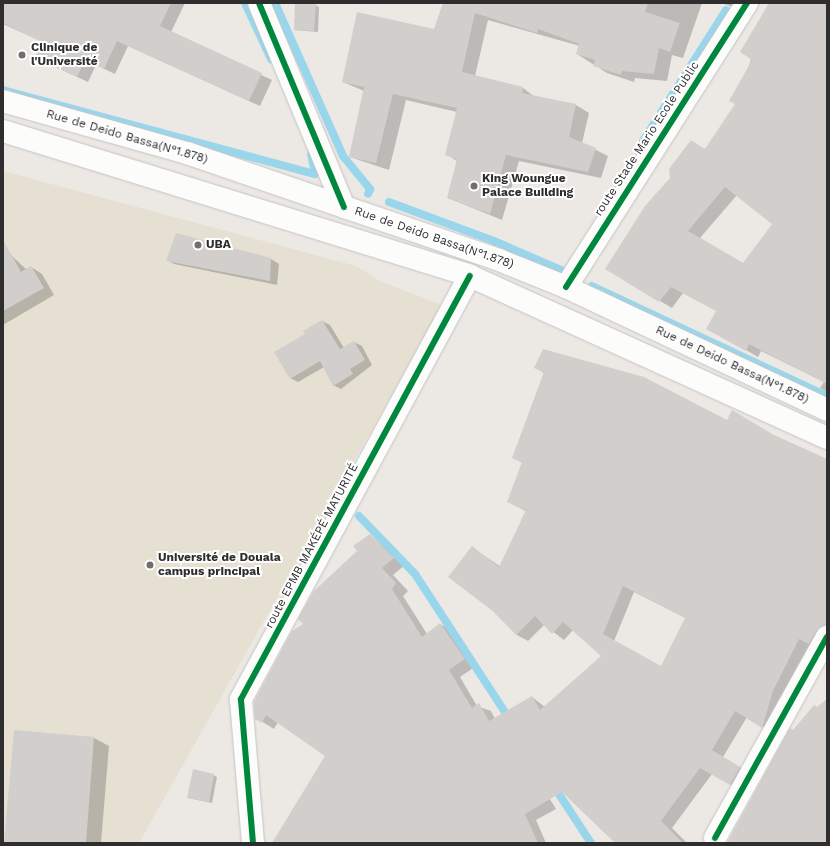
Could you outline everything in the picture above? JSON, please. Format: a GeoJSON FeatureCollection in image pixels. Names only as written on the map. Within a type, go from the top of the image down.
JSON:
{"type":"FeatureCollection","features":[{"type":"Feature","properties":{"kind":"main road"},"geometry":{"type":"LineString","coordinates":[[259,3],[344,207]]}},
{"type":"Feature","properties":{"kind":"main road","name":"route Stade Mario Ecole Public"},"geometry":{"type":"LineString","coordinates":[[566,287],[747,3]]}},
{"type":"Feature","properties":{"kind":"main road","name":"Rue de Deido Bassa(N°1.878)"},"geometry":{"type":"LineString","coordinates":[[3,101],[187,153],[344,207],[566,287],[827,410]]}},
{"type":"Feature","properties":{"kind":"main road"},"geometry":{"type":"LineString","coordinates":[[3,131],[470,276],[827,438]]}},
{"type":"Feature","properties":{"kind":"main road","name":"route EPMB MAKÉPÉ MATURITÉ"},"geometry":{"type":"LineString","coordinates":[[253,843],[241,699],[470,276]]}},
{"type":"Feature","properties":{"kind":"main road"},"geometry":{"type":"LineString","coordinates":[[714,838],[827,637]]}},
{"type":"Feature","properties":{"kind":"shaded area","name":"Université de Douala campus principal"},"geometry":{"type":"Polygon","coordinates":[[[3,171],[356,266],[380,281],[442,305],[139,843],[3,843],[3,171]]]}},
{"type":"Feature","properties":{"kind":"building"},"geometry":{"type":"Polygon","coordinates":[[[3,3],[171,3],[160,26],[262,73],[249,101],[117,41],[104,69],[85,60],[77,77],[35,57],[42,42],[3,23],[3,3]]]}},
{"type":"Feature","properties":{"kind":"building"},"geometry":{"type":"Polygon","coordinates":[[[295,3],[316,4],[314,31],[294,30],[295,3]]]}},
{"type":"Feature","properties":{"kind":"building"},"geometry":{"type":"Polygon","coordinates":[[[443,3],[648,3],[645,12],[680,23],[670,52],[659,48],[654,74],[622,71],[621,75],[593,66],[595,60],[576,54],[579,44],[538,29],[537,33],[475,13],[462,72],[523,87],[522,93],[576,104],[569,137],[596,148],[588,172],[506,155],[490,214],[447,198],[456,159],[445,155],[457,108],[393,94],[376,163],[349,157],[364,87],[342,82],[357,12],[434,29],[443,3]]]}},
{"type":"Feature","properties":{"kind":"building"},"geometry":{"type":"Polygon","coordinates":[[[769,3],[827,3],[827,384],[749,344],[746,351],[706,329],[716,311],[671,287],[659,302],[605,269],[645,206],[670,178],[669,169],[691,140],[705,149],[735,104],[729,101],[752,60],[740,52],[769,3]],[[725,187],[688,231],[743,263],[772,224],[725,187]]]}},
{"type":"Feature","properties":{"kind":"building","name":"UBA"},"geometry":{"type":"Polygon","coordinates":[[[176,233],[271,258],[270,281],[166,261],[176,233]]]}},
{"type":"Feature","properties":{"kind":"building"},"geometry":{"type":"Polygon","coordinates":[[[3,240],[21,272],[31,266],[44,288],[3,311],[3,240]]]}},
{"type":"Feature","properties":{"kind":"building"},"geometry":{"type":"Polygon","coordinates":[[[322,320],[340,349],[354,341],[365,360],[350,369],[353,374],[333,386],[320,361],[290,379],[274,352],[305,334],[303,331],[322,320]]]}},
{"type":"Feature","properties":{"kind":"building"},"geometry":{"type":"Polygon","coordinates":[[[543,349],[644,377],[727,420],[732,410],[774,435],[827,459],[827,625],[816,631],[809,644],[799,639],[773,691],[762,728],[735,711],[712,750],[740,767],[730,785],[700,768],[661,821],[683,843],[615,843],[562,792],[525,814],[538,843],[272,843],[325,756],[266,715],[262,723],[255,719],[254,702],[292,631],[303,624],[298,619],[314,591],[357,551],[353,546],[370,534],[394,558],[382,568],[396,583],[392,589],[422,637],[440,623],[465,659],[449,670],[472,708],[479,703],[489,721],[532,696],[540,710],[601,656],[563,622],[552,634],[535,616],[516,635],[494,612],[448,577],[472,546],[499,567],[526,510],[507,502],[522,462],[512,458],[544,372],[534,368],[543,349]],[[623,586],[603,634],[661,666],[685,618],[623,586]]]}},
{"type":"Feature","properties":{"kind":"building"},"geometry":{"type":"Polygon","coordinates":[[[827,699],[827,843],[727,843],[790,728],[793,730],[814,705],[817,707],[827,699]]]}},
{"type":"Feature","properties":{"kind":"building"},"geometry":{"type":"Polygon","coordinates":[[[14,730],[94,737],[86,843],[4,843],[14,730]]]}},
{"type":"Feature","properties":{"kind":"building"},"geometry":{"type":"Polygon","coordinates":[[[193,769],[214,774],[209,802],[187,798],[193,769]]]}},
{"type":"Feature","properties":{"kind":"waterway"},"geometry":{"type":"LineString","coordinates":[[245,3],[271,59]]}},
{"type":"Feature","properties":{"kind":"waterway"},"geometry":{"type":"LineString","coordinates":[[275,3],[343,156],[370,189],[368,194]]}},
{"type":"Feature","properties":{"kind":"waterway"},"geometry":{"type":"LineString","coordinates":[[643,141],[726,10]]}},
{"type":"Feature","properties":{"kind":"waterway"},"geometry":{"type":"LineString","coordinates":[[3,90],[315,174],[311,154]]}},
{"type":"Feature","properties":{"kind":"waterway"},"geometry":{"type":"LineString","coordinates":[[389,202],[494,241],[568,273]]}},
{"type":"Feature","properties":{"kind":"waterway"},"geometry":{"type":"LineString","coordinates":[[592,286],[827,396]]}},
{"type":"Feature","properties":{"kind":"waterway"},"geometry":{"type":"LineString","coordinates":[[359,516],[415,574],[510,720]]}},
{"type":"Feature","properties":{"kind":"waterway"},"geometry":{"type":"LineString","coordinates":[[553,785],[591,843]]}},
{"type":"Feature","properties":{"kind":"cycle path"},"geometry":{"type":"LineString","coordinates":[[259,3],[344,207]]}},
{"type":"Feature","properties":{"kind":"cycle path"},"geometry":{"type":"LineString","coordinates":[[566,287],[747,3]]}},
{"type":"Feature","properties":{"kind":"cycle path"},"geometry":{"type":"LineString","coordinates":[[253,843],[241,699],[470,276]]}},
{"type":"Feature","properties":{"kind":"cycle path"},"geometry":{"type":"LineString","coordinates":[[715,838],[827,637]]}},
{"type":"Feature","properties":{"kind":"place","name":"Clinique de l'Université"},"geometry":{"type":"Point","coordinates":[22,55]}},
{"type":"Feature","properties":{"kind":"place","name":"King Woungue Palace Building"},"geometry":{"type":"Point","coordinates":[474,186]}},
{"type":"Feature","properties":{"kind":"place","name":"UBA"},"geometry":{"type":"Point","coordinates":[198,245]}},
{"type":"Feature","properties":{"kind":"place","name":"Université de Douala campus principal"},"geometry":{"type":"Point","coordinates":[150,565]}}]}
